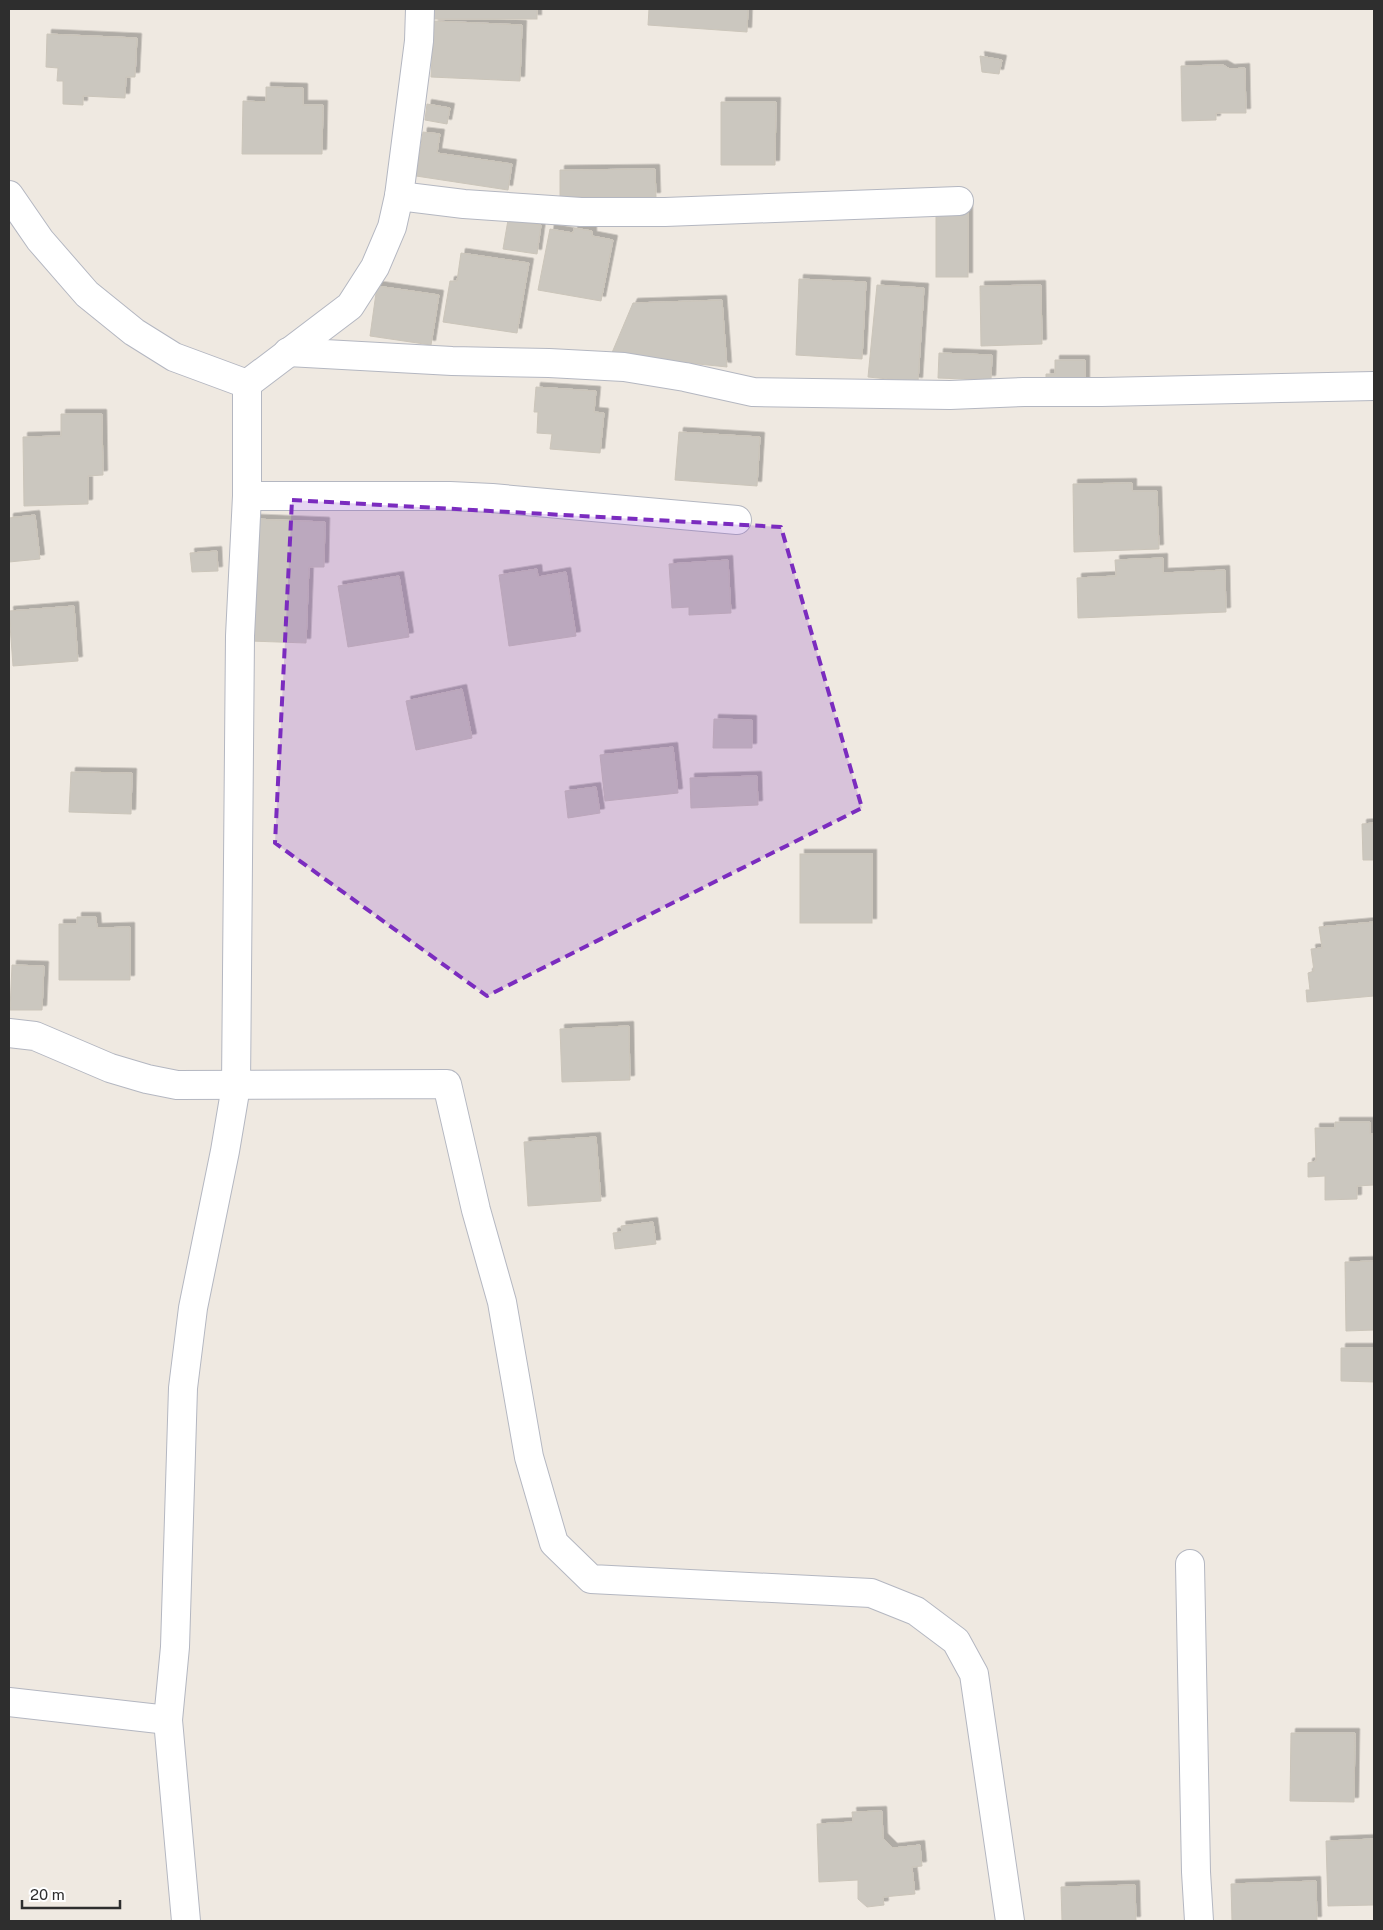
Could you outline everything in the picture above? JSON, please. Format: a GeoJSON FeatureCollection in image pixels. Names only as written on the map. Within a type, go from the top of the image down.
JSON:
{"type":"FeatureCollection","features":[{"type":"Feature","properties":{"kind":"street"},"geometry":{"type":"LineString","coordinates":[[247,384],[350,306],[376,267],[392,227],[399,196],[418,41],[420,9]]}},
{"type":"Feature","properties":{"kind":"street"},"geometry":{"type":"LineString","coordinates":[[9,194],[40,240],[87,294],[134,332],[174,357],[247,384]]}},
{"type":"Feature","properties":{"kind":"street"},"geometry":{"type":"LineString","coordinates":[[399,196],[464,204],[581,212],[675,211],[959,201]]}},
{"type":"Feature","properties":{"kind":"street"},"geometry":{"type":"LineString","coordinates":[[288,352],[452,361],[624,367],[685,377],[753,392],[950,395],[1374,386]]}},
{"type":"Feature","properties":{"kind":"street"},"geometry":{"type":"LineString","coordinates":[[186,1921],[168,1720],[175,1647],[183,1388],[193,1308],[225,1151],[236,1086],[240,636],[247,496],[247,384]]}},
{"type":"Feature","properties":{"kind":"street"},"geometry":{"type":"LineString","coordinates":[[247,496],[450,496],[492,498],[737,520]]}},
{"type":"Feature","properties":{"kind":"street"},"geometry":{"type":"LineString","coordinates":[[9,1033],[35,1036],[110,1068],[147,1079],[177,1085],[446,1084],[476,1210],[502,1302],[529,1457],[554,1543],[591,1579],[871,1593],[916,1611],[956,1641],[974,1674],[1010,1921]]}},
{"type":"Feature","properties":{"kind":"street"},"geometry":{"type":"LineString","coordinates":[[1190,1564],[1196,1872],[1199,1921]]}},
{"type":"Feature","properties":{"kind":"street"},"geometry":{"type":"LineString","coordinates":[[9,1702],[168,1720]]}},
{"type":"Feature","properties":{"kind":"highlighted area"},"geometry":{"type":"Polygon","coordinates":[[[292,500],[781,527],[862,808],[487,996],[275,843],[292,500]]]}},
{"type":"Feature","properties":{"kind":"building"},"geometry":{"type":"Polygon","coordinates":[[[432,9],[537,9],[537,19],[432,19],[432,9]]]}},
{"type":"Feature","properties":{"kind":"building"},"geometry":{"type":"Polygon","coordinates":[[[649,9],[748,9],[747,32],[648,25],[649,9]]]}},
{"type":"Feature","properties":{"kind":"building"},"geometry":{"type":"Polygon","coordinates":[[[434,21],[522,25],[520,81],[431,77],[434,21]]]}},
{"type":"Feature","properties":{"kind":"building"},"geometry":{"type":"Polygon","coordinates":[[[47,34],[137,38],[135,77],[126,77],[125,98],[83,96],[83,105],[63,104],[63,81],[57,81],[58,68],[46,67],[47,34]]]}},
{"type":"Feature","properties":{"kind":"building"},"geometry":{"type":"Polygon","coordinates":[[[980,56],[1002,60],[999,74],[982,72],[980,56]]]}},
{"type":"Feature","properties":{"kind":"building"},"geometry":{"type":"Polygon","coordinates":[[[1223,65],[1230,69],[1245,68],[1246,113],[1216,113],[1216,120],[1182,121],[1181,66],[1223,65]]]}},
{"type":"Feature","properties":{"kind":"building"},"geometry":{"type":"Polygon","coordinates":[[[266,87],[303,88],[303,105],[323,105],[322,154],[242,154],[243,101],[266,102],[266,87]]]}},
{"type":"Feature","properties":{"kind":"building"},"geometry":{"type":"Polygon","coordinates":[[[721,102],[776,102],[775,165],[721,165],[721,102]]]}},
{"type":"Feature","properties":{"kind":"building"},"geometry":{"type":"Polygon","coordinates":[[[427,104],[450,108],[447,124],[425,120],[427,104]]]}},
{"type":"Feature","properties":{"kind":"building"},"geometry":{"type":"Polygon","coordinates":[[[423,132],[440,134],[437,153],[512,164],[508,190],[416,176],[423,132]]]}},
{"type":"Feature","properties":{"kind":"building"},"geometry":{"type":"Polygon","coordinates":[[[655,169],[656,197],[560,197],[560,170],[655,169]]]}},
{"type":"Feature","properties":{"kind":"building"},"geometry":{"type":"Polygon","coordinates":[[[936,208],[968,208],[968,277],[936,277],[936,208]]]}},
{"type":"Feature","properties":{"kind":"building"},"geometry":{"type":"Polygon","coordinates":[[[508,220],[541,225],[537,254],[503,249],[508,220]]]}},
{"type":"Feature","properties":{"kind":"building"},"geometry":{"type":"Polygon","coordinates":[[[574,228],[592,231],[592,236],[613,240],[601,301],[538,290],[550,229],[573,233],[574,228]]]}},
{"type":"Feature","properties":{"kind":"building"},"geometry":{"type":"Polygon","coordinates":[[[461,253],[529,263],[517,333],[443,322],[450,281],[457,281],[461,253]]]}},
{"type":"Feature","properties":{"kind":"building"},"geometry":{"type":"Polygon","coordinates":[[[799,279],[866,282],[862,359],[796,355],[799,279]]]}},
{"type":"Feature","properties":{"kind":"building"},"geometry":{"type":"Polygon","coordinates":[[[877,285],[924,288],[918,382],[868,377],[877,285]]]}},
{"type":"Feature","properties":{"kind":"building"},"geometry":{"type":"Polygon","coordinates":[[[1041,285],[1042,344],[981,346],[980,286],[1041,285]]]}},
{"type":"Feature","properties":{"kind":"building"},"geometry":{"type":"Polygon","coordinates":[[[377,286],[439,295],[431,345],[370,336],[377,286]]]}},
{"type":"Feature","properties":{"kind":"building"},"geometry":{"type":"Polygon","coordinates":[[[722,300],[727,367],[611,355],[633,303],[722,300]]]}},
{"type":"Feature","properties":{"kind":"building"},"geometry":{"type":"Polygon","coordinates":[[[939,353],[992,355],[991,380],[938,378],[939,353]]]}},
{"type":"Feature","properties":{"kind":"building"},"geometry":{"type":"Polygon","coordinates":[[[1055,360],[1085,360],[1085,384],[1046,384],[1046,374],[1055,374],[1055,360]]]}},
{"type":"Feature","properties":{"kind":"building"},"geometry":{"type":"Polygon","coordinates":[[[536,387],[596,391],[594,412],[604,413],[600,453],[550,449],[552,434],[537,433],[538,412],[534,412],[536,387]]]}},
{"type":"Feature","properties":{"kind":"building"},"geometry":{"type":"Polygon","coordinates":[[[61,414],[102,414],[103,475],[88,476],[88,504],[24,506],[23,437],[61,436],[61,414]]]}},
{"type":"Feature","properties":{"kind":"building"},"geometry":{"type":"Polygon","coordinates":[[[679,432],[760,437],[757,486],[675,480],[679,432]]]}},
{"type":"Feature","properties":{"kind":"building"},"geometry":{"type":"Polygon","coordinates":[[[1132,483],[1132,491],[1157,491],[1159,549],[1074,552],[1073,484],[1132,483]]]}},
{"type":"Feature","properties":{"kind":"building"},"geometry":{"type":"Polygon","coordinates":[[[35,515],[40,559],[9,562],[9,518],[35,515]]]}},
{"type":"Feature","properties":{"kind":"building"},"geometry":{"type":"Polygon","coordinates":[[[255,519],[325,522],[324,567],[309,567],[306,643],[250,641],[255,519]]]}},
{"type":"Feature","properties":{"kind":"building"},"geometry":{"type":"Polygon","coordinates":[[[217,551],[218,571],[192,572],[190,553],[217,551]]]}},
{"type":"Feature","properties":{"kind":"building"},"geometry":{"type":"Polygon","coordinates":[[[1163,558],[1163,573],[1225,570],[1226,612],[1078,618],[1077,578],[1116,576],[1115,560],[1163,558]]]}},
{"type":"Feature","properties":{"kind":"building"},"geometry":{"type":"Polygon","coordinates":[[[728,560],[731,613],[689,615],[689,607],[672,608],[669,564],[728,560]]]}},
{"type":"Feature","properties":{"kind":"building"},"geometry":{"type":"Polygon","coordinates":[[[537,569],[538,577],[566,572],[576,636],[509,646],[499,575],[537,569]]]}},
{"type":"Feature","properties":{"kind":"building"},"geometry":{"type":"Polygon","coordinates":[[[399,576],[409,637],[348,647],[338,586],[399,576]]]}},
{"type":"Feature","properties":{"kind":"building"},"geometry":{"type":"Polygon","coordinates":[[[74,606],[78,661],[13,666],[9,611],[74,606]]]}},
{"type":"Feature","properties":{"kind":"building"},"geometry":{"type":"Polygon","coordinates":[[[462,689],[472,738],[416,750],[406,701],[462,689]]]}},
{"type":"Feature","properties":{"kind":"building"},"geometry":{"type":"Polygon","coordinates":[[[714,719],[752,720],[752,748],[713,748],[714,719]]]}},
{"type":"Feature","properties":{"kind":"building"},"geometry":{"type":"Polygon","coordinates":[[[673,747],[678,793],[605,801],[600,755],[673,747]]]}},
{"type":"Feature","properties":{"kind":"building"},"geometry":{"type":"Polygon","coordinates":[[[71,772],[132,773],[131,814],[69,812],[71,772]]]}},
{"type":"Feature","properties":{"kind":"building"},"geometry":{"type":"Polygon","coordinates":[[[757,776],[758,805],[691,808],[690,778],[757,776]]]}},
{"type":"Feature","properties":{"kind":"building"},"geometry":{"type":"Polygon","coordinates":[[[596,787],[600,813],[568,818],[565,791],[596,787]]]}},
{"type":"Feature","properties":{"kind":"building"},"geometry":{"type":"Polygon","coordinates":[[[1374,823],[1374,860],[1363,860],[1362,824],[1374,823]]]}},
{"type":"Feature","properties":{"kind":"building"},"geometry":{"type":"Polygon","coordinates":[[[800,854],[872,854],[872,923],[800,923],[800,854]]]}},
{"type":"Feature","properties":{"kind":"building"},"geometry":{"type":"Polygon","coordinates":[[[77,917],[96,917],[97,928],[130,927],[130,980],[59,980],[59,924],[77,924],[77,917]]]}},
{"type":"Feature","properties":{"kind":"building"},"geometry":{"type":"Polygon","coordinates":[[[1374,922],[1374,996],[1307,1002],[1306,990],[1310,990],[1308,973],[1314,971],[1311,949],[1322,948],[1319,927],[1374,922]]]}},
{"type":"Feature","properties":{"kind":"building"},"geometry":{"type":"Polygon","coordinates":[[[12,965],[44,966],[42,1010],[10,1010],[12,965]]]}},
{"type":"Feature","properties":{"kind":"building"},"geometry":{"type":"Polygon","coordinates":[[[629,1026],[630,1080],[562,1082],[560,1029],[629,1026]]]}},
{"type":"Feature","properties":{"kind":"building"},"geometry":{"type":"Polygon","coordinates":[[[1335,1122],[1370,1122],[1370,1134],[1374,1134],[1374,1185],[1357,1186],[1357,1199],[1325,1200],[1325,1176],[1308,1177],[1308,1163],[1316,1161],[1315,1128],[1335,1128],[1335,1122]]]}},
{"type":"Feature","properties":{"kind":"building"},"geometry":{"type":"Polygon","coordinates":[[[596,1137],[601,1201],[528,1206],[524,1142],[596,1137]]]}},
{"type":"Feature","properties":{"kind":"building"},"geometry":{"type":"Polygon","coordinates":[[[653,1222],[656,1244],[615,1249],[613,1233],[622,1232],[621,1226],[653,1222]]]}},
{"type":"Feature","properties":{"kind":"building"},"geometry":{"type":"Polygon","coordinates":[[[1374,1261],[1374,1330],[1346,1331],[1345,1262],[1374,1261]]]}},
{"type":"Feature","properties":{"kind":"building"},"geometry":{"type":"Polygon","coordinates":[[[1341,1348],[1374,1348],[1374,1382],[1341,1381],[1341,1348]]]}},
{"type":"Feature","properties":{"kind":"building"},"geometry":{"type":"Polygon","coordinates":[[[1291,1733],[1355,1733],[1354,1802],[1290,1801],[1291,1733]]]}},
{"type":"Feature","properties":{"kind":"building"},"geometry":{"type":"Polygon","coordinates":[[[882,1811],[883,1838],[893,1848],[920,1845],[922,1866],[912,1867],[915,1894],[883,1897],[884,1905],[867,1907],[858,1899],[858,1880],[819,1882],[817,1824],[853,1822],[852,1812],[882,1811]]]}},
{"type":"Feature","properties":{"kind":"building"},"geometry":{"type":"Polygon","coordinates":[[[1374,1839],[1374,1905],[1328,1906],[1326,1841],[1374,1839]]]}},
{"type":"Feature","properties":{"kind":"building"},"geometry":{"type":"Polygon","coordinates":[[[1316,1881],[1317,1921],[1232,1921],[1231,1884],[1316,1881]]]}},
{"type":"Feature","properties":{"kind":"building"},"geometry":{"type":"Polygon","coordinates":[[[1135,1885],[1136,1921],[1062,1921],[1061,1887],[1135,1885]]]}}]}
